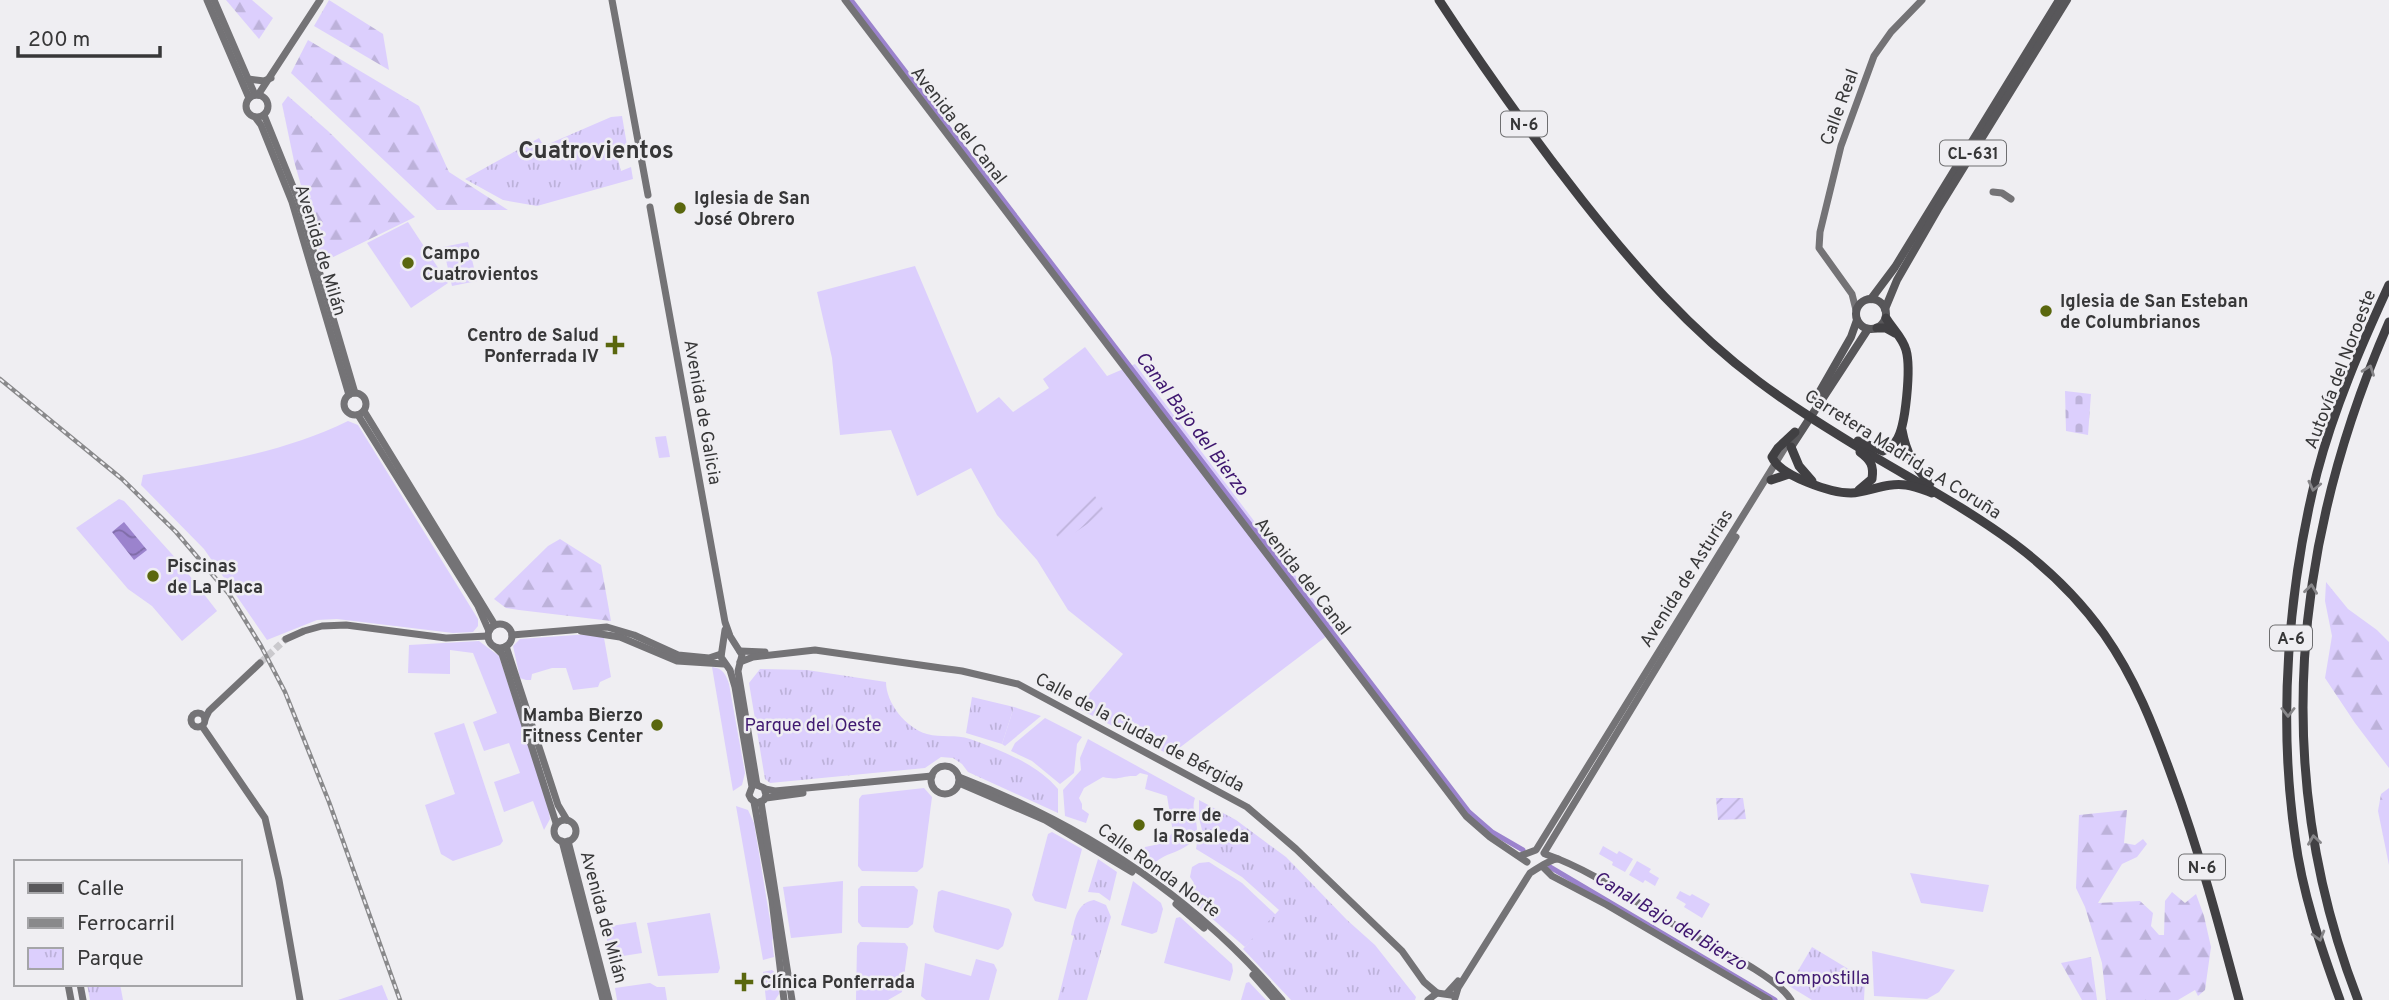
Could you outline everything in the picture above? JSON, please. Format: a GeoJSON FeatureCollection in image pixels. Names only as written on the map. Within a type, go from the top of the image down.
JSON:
{"type":"FeatureCollection","features":[{"type":"Feature","properties":{"kind":"highway","name":"Carretera Madrid a A Coruña"},"geometry":{"type":"LineString","coordinates":[[1439,0],[1530,134],[1616,243],[1661,293],[1726,356],[1795,407],[1956,503],[2023,549],[2065,586],[2104,633],[2126,667],[2151,717],[2192,830],[2239,1000]]}},
{"type":"Feature","properties":{"kind":"highway","name":"Autovía del Noroeste"},"geometry":{"type":"LineString","coordinates":[[2340,1000],[2306,890],[2295,837],[2287,707],[2292,620],[2306,518],[2318,470],[2340,401],[2389,285]]}},
{"type":"Feature","properties":{"kind":"highway"},"geometry":{"type":"LineString","coordinates":[[1886,314],[1906,348],[1908,375],[1902,430],[1909,457],[1929,483],[1956,503]]}},
{"type":"Feature","properties":{"kind":"highway","name":"Autovía del Noroeste"},"geometry":{"type":"LineString","coordinates":[[2358,1000],[2342,959],[2316,856],[2307,785],[2303,674],[2314,569],[2323,518],[2344,437],[2388,325]]}},
{"type":"Feature","properties":{"kind":"highway"},"geometry":{"type":"LineString","coordinates":[[1872,328],[1886,328],[1898,335]]}},
{"type":"Feature","properties":{"kind":"highway"},"geometry":{"type":"LineString","coordinates":[[1822,424],[1883,450],[1892,446],[1902,430]]}},
{"type":"Feature","properties":{"kind":"highway"},"geometry":{"type":"LineString","coordinates":[[1822,424],[1867,457],[1872,464],[1872,480],[1854,493]]}},
{"type":"Feature","properties":{"kind":"highway"},"geometry":{"type":"LineString","coordinates":[[1795,432],[1773,454],[1773,459],[1782,468],[1830,491],[1854,493],[1905,485],[1956,503]]}},
{"type":"Feature","properties":{"kind":"highway"},"geometry":{"type":"LineString","coordinates":[[1791,447],[1802,471],[1816,484]]}},
{"type":"Feature","properties":{"kind":"highway"},"geometry":{"type":"LineString","coordinates":[[1771,481],[1782,468],[1790,465],[1794,458]]}},
{"type":"Feature","properties":{"kind":"main road","name":"CL-631"},"geometry":{"type":"LineString","coordinates":[[1856,310],[1895,267],[2059,0]]}},
{"type":"Feature","properties":{"kind":"main road","name":"CL-631"},"geometry":{"type":"LineString","coordinates":[[1872,328],[1886,314],[1897,280],[1931,221],[2067,0]]}},
{"type":"Feature","properties":{"kind":"main road"},"geometry":{"type":"LineString","coordinates":[[1868,299],[1878,300],[1886,314]]}},
{"type":"Feature","properties":{"kind":"main road"},"geometry":{"type":"LineString","coordinates":[[1795,432],[1857,320],[1856,310]]}},
{"type":"Feature","properties":{"kind":"main road"},"geometry":{"type":"LineString","coordinates":[[1857,320],[1872,328]]}},
{"type":"Feature","properties":{"kind":"main road","name":"Avenida de Asturias"},"geometry":{"type":"LineString","coordinates":[[1791,447],[1872,328]]}},
{"type":"Feature","properties":{"kind":"street"},"geometry":{"type":"LineString","coordinates":[[206,0],[257,96],[268,104],[264,115],[255,117],[248,113],[246,108],[257,96],[269,81],[320,0]]}},
{"type":"Feature","properties":{"kind":"street"},"geometry":{"type":"LineString","coordinates":[[214,0],[257,96]]}},
{"type":"Feature","properties":{"kind":"street","name":"Avenida de Galicia"},"geometry":{"type":"LineString","coordinates":[[612,0],[648,195],[656,201],[650,207],[725,622],[722,652],[726,665]]}},
{"type":"Feature","properties":{"kind":"street","name":"Avenida del Canal"},"geometry":{"type":"LineString","coordinates":[[845,0],[1466,816],[1490,837],[1526,859],[1533,869],[1542,867]]}},
{"type":"Feature","properties":{"kind":"street","name":"Calle Real"},"geometry":{"type":"LineString","coordinates":[[1852,294],[1823,255],[1818,241],[1841,146],[1874,56],[1891,32],[1922,0]]}},
{"type":"Feature","properties":{"kind":"street"},"geometry":{"type":"LineString","coordinates":[[248,79],[269,81]]}},
{"type":"Feature","properties":{"kind":"street","name":"Avenida de Milán"},"geometry":{"type":"LineString","coordinates":[[264,115],[298,199],[352,394]]}},
{"type":"Feature","properties":{"kind":"street","name":"Avenida de Milán"},"geometry":{"type":"LineString","coordinates":[[255,117],[261,125],[292,202],[352,394]]}},
{"type":"Feature","properties":{"kind":"street"},"geometry":{"type":"LineString","coordinates":[[1993,192],[2002,193],[2011,200]]}},
{"type":"Feature","properties":{"kind":"street"},"geometry":{"type":"LineString","coordinates":[[1852,294],[1868,299]]}},
{"type":"Feature","properties":{"kind":"street"},"geometry":{"type":"LineString","coordinates":[[1852,294],[1856,310]]}},
{"type":"Feature","properties":{"kind":"street"},"geometry":{"type":"LineString","coordinates":[[352,394],[360,394],[366,401],[361,413],[347,412],[344,407],[345,401],[352,394]]}},
{"type":"Feature","properties":{"kind":"street"},"geometry":{"type":"LineString","coordinates":[[361,413],[491,630],[491,644],[502,654],[556,823],[554,835],[565,841],[573,837],[576,831],[558,805],[506,646]]}},
{"type":"Feature","properties":{"kind":"street"},"geometry":{"type":"LineString","coordinates":[[361,413],[491,630]]}},
{"type":"Feature","properties":{"kind":"street","name":"Avenida de Asturias"},"geometry":{"type":"LineString","coordinates":[[1543,851],[1782,468],[1791,447]]}},
{"type":"Feature","properties":{"kind":"street","name":"Avenida de Asturias"},"geometry":{"type":"LineString","coordinates":[[1543,851],[1771,481]]}},
{"type":"Feature","properties":{"kind":"street"},"geometry":{"type":"LineString","coordinates":[[475,638],[485,619]]}},
{"type":"Feature","properties":{"kind":"street","name":"Avenida de Galicia"},"geometry":{"type":"LineString","coordinates":[[725,622],[739,650]]}},
{"type":"Feature","properties":{"kind":"street"},"geometry":{"type":"LineString","coordinates":[[286,639],[322,626],[346,625],[446,638],[475,638],[507,626],[512,635],[511,640],[506,646],[496,648]]}},
{"type":"Feature","properties":{"kind":"street","name":"Calle de la Ciudad de Bérgida"},"geometry":{"type":"LineString","coordinates":[[573,629],[607,627],[634,635],[678,655],[709,658],[729,647],[779,653]]}},
{"type":"Feature","properties":{"kind":"street"},"geometry":{"type":"LineString","coordinates":[[512,635],[573,629]]}},
{"type":"Feature","properties":{"kind":"street","name":"Calle de la Ciudad de Bérgida"},"geometry":{"type":"LineString","coordinates":[[573,629],[620,637],[677,662],[726,665],[753,657],[815,650],[988,676],[1017,684],[1247,807],[1288,842],[1402,951],[1430,989],[1437,993]]}},
{"type":"Feature","properties":{"kind":"street"},"geometry":{"type":"LineString","coordinates":[[739,650],[738,671],[755,786],[749,795],[762,798],[932,778]]}},
{"type":"Feature","properties":{"kind":"street"},"geometry":{"type":"LineString","coordinates":[[260,663],[204,717],[265,818],[300,1000]]}},
{"type":"Feature","properties":{"kind":"street"},"geometry":{"type":"LineString","coordinates":[[726,665],[734,687],[755,786],[762,798],[792,1000]]}},
{"type":"Feature","properties":{"kind":"street"},"geometry":{"type":"LineString","coordinates":[[946,766],[954,769],[959,780],[954,791],[944,793],[935,789],[932,778],[937,768],[946,766]]}},
{"type":"Feature","properties":{"kind":"street","name":"Calle Ronda Norte"},"geometry":{"type":"LineString","coordinates":[[959,780],[1045,820],[1128,869],[1212,934],[1275,1000]]}},
{"type":"Feature","properties":{"kind":"street","name":"Calle Ronda Norte"},"geometry":{"type":"LineString","coordinates":[[959,780],[1048,815],[1122,859],[1188,907],[1282,1000]]}},
{"type":"Feature","properties":{"kind":"street"},"geometry":{"type":"LineString","coordinates":[[762,798],[784,1000]]}},
{"type":"Feature","properties":{"kind":"street"},"geometry":{"type":"LineString","coordinates":[[556,823],[567,820]]}},
{"type":"Feature","properties":{"kind":"street","name":"Avenida de Milán"},"geometry":{"type":"LineString","coordinates":[[565,841],[603,1000]]}},
{"type":"Feature","properties":{"kind":"street","name":"Avenida de Milán"},"geometry":{"type":"LineString","coordinates":[[565,841],[609,1000]]}},
{"type":"Feature","properties":{"kind":"street"},"geometry":{"type":"LineString","coordinates":[[1447,993],[1460,978],[1525,873],[1526,859],[1543,851]]}},
{"type":"Feature","properties":{"kind":"street"},"geometry":{"type":"LineString","coordinates":[[1543,851],[1779,986],[1791,1000]]}},
{"type":"Feature","properties":{"kind":"street"},"geometry":{"type":"LineString","coordinates":[[1542,867],[1543,851]]}},
{"type":"Feature","properties":{"kind":"street"},"geometry":{"type":"LineString","coordinates":[[1428,999],[1437,993],[1447,993],[1456,999],[1458,988],[1530,873],[1553,859],[1560,860]]}},
{"type":"Feature","properties":{"kind":"street"},"geometry":{"type":"LineString","coordinates":[[1542,867],[1552,876],[1607,905],[1769,1000]]}},
{"type":"Feature","properties":{"kind":"street","name":"Calle de la Ciudad de Bérgida"},"geometry":{"type":"LineString","coordinates":[[1420,976],[1428,999]]}},
{"type":"Feature","properties":{"kind":"green space"},"geometry":{"type":"Polygon","coordinates":[[[226,0],[252,0],[273,18],[259,39],[226,0]]]}},
{"type":"Feature","properties":{"kind":"green space"},"geometry":{"type":"Polygon","coordinates":[[[329,0],[383,34],[389,70],[314,26],[329,0]]]}},
{"type":"Feature","properties":{"kind":"green space"},"geometry":{"type":"Polygon","coordinates":[[[308,40],[419,106],[449,172],[508,210],[437,210],[291,73],[308,40]]]}},
{"type":"Feature","properties":{"kind":"green space"},"geometry":{"type":"Polygon","coordinates":[[[288,96],[328,131],[415,217],[323,262],[294,161],[282,104],[288,96]]]}},
{"type":"Feature","properties":{"kind":"green space"},"geometry":{"type":"Polygon","coordinates":[[[622,116],[628,151],[617,156],[621,171],[631,167],[633,179],[537,206],[503,200],[465,179],[539,138],[544,146],[611,117],[622,116]]]}},
{"type":"Feature","properties":{"kind":"green space","name":"Campo Cuatrovientos"},"geometry":{"type":"Polygon","coordinates":[[[408,222],[448,283],[411,308],[367,243],[408,222]]]}},
{"type":"Feature","properties":{"kind":"green space","name":"Campo Cuatrovientos"},"geometry":{"type":"Polygon","coordinates":[[[468,242],[477,281],[452,286],[443,247],[468,242]]]}},
{"type":"Feature","properties":{"kind":"green space"},"geometry":{"type":"Polygon","coordinates":[[[915,266],[977,413],[999,397],[1013,412],[1049,388],[1043,379],[1085,347],[1107,376],[1135,364],[1336,629],[1170,755],[1077,708],[1123,654],[1068,610],[1037,560],[997,515],[971,468],[917,496],[891,430],[840,435],[832,358],[817,292],[915,266]]]}},
{"type":"Feature","properties":{"kind":"green space"},"geometry":{"type":"Polygon","coordinates":[[[2065,391],[2091,394],[2088,435],[2066,431],[2065,391]]]}},
{"type":"Feature","properties":{"kind":"green space"},"geometry":{"type":"Polygon","coordinates":[[[348,421],[358,425],[478,619],[478,626],[473,632],[453,633],[337,619],[317,620],[267,640],[204,549],[141,485],[143,475],[273,449],[348,421]]]}},
{"type":"Feature","properties":{"kind":"green space"},"geometry":{"type":"Polygon","coordinates":[[[666,436],[670,457],[659,458],[655,437],[666,436]]]}},
{"type":"Feature","properties":{"kind":"green space"},"geometry":{"type":"Polygon","coordinates":[[[1095,496],[1105,512],[1061,542],[1051,527],[1095,496]]]}},
{"type":"Feature","properties":{"kind":"green space","name":"Piscinas de La Placa"},"geometry":{"type":"Polygon","coordinates":[[[119,499],[124,501],[179,562],[217,611],[182,641],[152,606],[128,589],[76,528],[119,499]]]}},
{"type":"Feature","properties":{"kind":"green space"},"geometry":{"type":"Polygon","coordinates":[[[560,539],[601,565],[611,621],[506,608],[494,599],[548,546],[560,539]]]}},
{"type":"Feature","properties":{"kind":"green space"},"geometry":{"type":"Polygon","coordinates":[[[2326,582],[2348,609],[2389,642],[2389,768],[2325,678],[2332,636],[2325,601],[2326,582]]]}},
{"type":"Feature","properties":{"kind":"green space"},"geometry":{"type":"Polygon","coordinates":[[[589,634],[604,638],[611,677],[600,682],[598,687],[573,690],[566,668],[552,668],[532,674],[531,680],[520,678],[513,646],[520,639],[589,634]]]}},
{"type":"Feature","properties":{"kind":"green space"},"geometry":{"type":"Polygon","coordinates":[[[479,641],[499,656],[548,806],[550,819],[544,830],[533,801],[504,812],[494,782],[520,773],[509,743],[484,751],[473,722],[497,713],[473,653],[450,650],[450,674],[408,673],[409,645],[479,641]]]}},
{"type":"Feature","properties":{"kind":"green space"},"geometry":{"type":"Polygon","coordinates":[[[712,667],[724,672],[729,684],[745,773],[742,785],[733,791],[712,667]]]}},
{"type":"Feature","properties":{"kind":"green space","name":"Parque del Oeste"},"geometry":{"type":"Polygon","coordinates":[[[760,669],[807,670],[886,682],[893,706],[919,731],[970,739],[1005,753],[1039,772],[1058,789],[1058,813],[968,772],[953,758],[941,757],[925,768],[770,783],[765,779],[749,683],[760,669]]]}},
{"type":"Feature","properties":{"kind":"green space"},"geometry":{"type":"Polygon","coordinates":[[[972,697],[1014,707],[1002,744],[966,733],[972,697]]]}},
{"type":"Feature","properties":{"kind":"green space"},"geometry":{"type":"Polygon","coordinates":[[[1014,707],[1041,716],[1005,746],[1002,744],[1014,707]]]}},
{"type":"Feature","properties":{"kind":"green space"},"geometry":{"type":"Polygon","coordinates":[[[1045,718],[1082,737],[1077,744],[1074,773],[1060,784],[1032,761],[1011,751],[1015,743],[1045,718]]]}},
{"type":"Feature","properties":{"kind":"green space"},"geometry":{"type":"Polygon","coordinates":[[[464,723],[503,841],[500,845],[453,861],[441,854],[425,805],[455,794],[434,733],[464,723]]]}},
{"type":"Feature","properties":{"kind":"green space"},"geometry":{"type":"Polygon","coordinates":[[[1088,739],[1195,798],[1197,831],[1187,846],[1162,858],[1152,867],[1143,854],[1145,847],[1164,843],[1173,832],[1167,796],[1145,789],[1148,775],[1140,773],[1136,776],[1103,777],[1084,788],[1079,798],[1082,809],[1089,814],[1086,823],[1065,816],[1063,790],[1081,770],[1080,758],[1088,739]]]}},
{"type":"Feature","properties":{"kind":"green space"},"geometry":{"type":"Polygon","coordinates":[[[924,788],[932,797],[923,867],[917,872],[862,871],[858,866],[859,799],[862,795],[924,788]]]}},
{"type":"Feature","properties":{"kind":"green space"},"geometry":{"type":"Polygon","coordinates":[[[2389,788],[2389,865],[2378,811],[2381,794],[2389,788]]]}},
{"type":"Feature","properties":{"kind":"green space"},"geometry":{"type":"Polygon","coordinates":[[[1716,798],[1743,798],[1746,819],[1718,820],[1716,798]]]}},
{"type":"Feature","properties":{"kind":"green space"},"geometry":{"type":"Polygon","coordinates":[[[1199,800],[1236,820],[1286,857],[1375,945],[1416,997],[1415,1000],[1291,1000],[1243,949],[1279,910],[1242,877],[1196,849],[1203,834],[1199,818],[1199,800]]]}},
{"type":"Feature","properties":{"kind":"green space"},"geometry":{"type":"Polygon","coordinates":[[[736,806],[748,810],[754,823],[773,938],[774,957],[763,960],[736,806]]]}},
{"type":"Feature","properties":{"kind":"green space"},"geometry":{"type":"Polygon","coordinates":[[[2127,810],[2124,843],[2135,845],[2143,839],[2147,844],[2137,857],[2122,864],[2098,903],[2140,901],[2153,913],[2151,926],[2159,935],[2164,935],[2165,901],[2172,892],[2185,903],[2196,894],[2211,947],[2205,990],[2198,996],[2195,990],[2178,1000],[2106,1000],[2102,963],[2085,907],[2076,888],[2079,815],[2127,810]]]}},
{"type":"Feature","properties":{"kind":"green space"},"geometry":{"type":"Polygon","coordinates":[[[1052,832],[1082,849],[1066,909],[1035,901],[1032,895],[1048,834],[1052,832]]]}},
{"type":"Feature","properties":{"kind":"green space"},"geometry":{"type":"Polygon","coordinates":[[[1603,846],[1633,859],[1625,872],[1599,854],[1603,846]]]}},
{"type":"Feature","properties":{"kind":"green space"},"geometry":{"type":"Polygon","coordinates":[[[1098,859],[1117,872],[1110,901],[1099,893],[1088,892],[1098,859]]]}},
{"type":"Feature","properties":{"kind":"green space"},"geometry":{"type":"Polygon","coordinates":[[[1637,861],[1651,869],[1649,872],[1659,878],[1655,886],[1629,875],[1637,861]]]}},
{"type":"Feature","properties":{"kind":"green space"},"geometry":{"type":"Polygon","coordinates":[[[1209,862],[1242,883],[1276,915],[1245,947],[1186,896],[1194,883],[1190,877],[1192,867],[1209,862]]]}},
{"type":"Feature","properties":{"kind":"green space"},"geometry":{"type":"Polygon","coordinates":[[[1910,873],[1989,885],[1983,912],[1921,903],[1910,873]]]}},
{"type":"Feature","properties":{"kind":"green space"},"geometry":{"type":"Polygon","coordinates":[[[843,881],[842,933],[791,938],[783,887],[843,881]]]}},
{"type":"Feature","properties":{"kind":"green space"},"geometry":{"type":"Polygon","coordinates":[[[1133,881],[1161,903],[1163,909],[1157,932],[1152,934],[1121,925],[1133,881]]]}},
{"type":"Feature","properties":{"kind":"green space"},"geometry":{"type":"Polygon","coordinates":[[[861,886],[914,886],[918,890],[913,924],[908,928],[862,927],[858,922],[858,889],[861,886]]]}},
{"type":"Feature","properties":{"kind":"green space"},"geometry":{"type":"Polygon","coordinates":[[[942,890],[1009,909],[1012,914],[1003,946],[998,950],[935,932],[933,927],[938,892],[942,890]]]}},
{"type":"Feature","properties":{"kind":"green space"},"geometry":{"type":"Polygon","coordinates":[[[1680,891],[1710,904],[1702,918],[1684,907],[1686,904],[1676,898],[1680,891]]]}},
{"type":"Feature","properties":{"kind":"green space"},"geometry":{"type":"Polygon","coordinates":[[[1094,900],[1106,905],[1111,917],[1087,1000],[1058,1000],[1074,936],[1071,935],[1075,918],[1083,905],[1094,900]]]}},
{"type":"Feature","properties":{"kind":"green space"},"geometry":{"type":"Polygon","coordinates":[[[710,913],[720,968],[718,973],[658,976],[647,923],[710,913]]]}},
{"type":"Feature","properties":{"kind":"green space"},"geometry":{"type":"Polygon","coordinates":[[[1180,917],[1232,964],[1230,981],[1164,963],[1176,918],[1180,917]]]}},
{"type":"Feature","properties":{"kind":"green space"},"geometry":{"type":"Polygon","coordinates":[[[636,922],[642,953],[610,958],[605,927],[636,922]]]}},
{"type":"Feature","properties":{"kind":"green space"},"geometry":{"type":"Polygon","coordinates":[[[860,942],[905,943],[908,947],[902,992],[888,1000],[856,1000],[857,946],[860,942]]]}},
{"type":"Feature","properties":{"kind":"green space","name":"Compostilla"},"geometry":{"type":"Polygon","coordinates":[[[1812,947],[1865,979],[1864,1000],[1812,1000],[1789,986],[1812,947]]]}},
{"type":"Feature","properties":{"kind":"green space"},"geometry":{"type":"Polygon","coordinates":[[[1872,951],[1955,970],[1939,992],[1927,999],[1874,996],[1872,951]]]}},
{"type":"Feature","properties":{"kind":"green space"},"geometry":{"type":"Polygon","coordinates":[[[2091,957],[2097,1000],[2082,1000],[2061,963],[2091,957]]]}},
{"type":"Feature","properties":{"kind":"green space"},"geometry":{"type":"Polygon","coordinates":[[[976,959],[994,964],[997,970],[989,1000],[926,1000],[921,996],[925,963],[971,976],[976,959]]]}},
{"type":"Feature","properties":{"kind":"green space"},"geometry":{"type":"Polygon","coordinates":[[[772,970],[777,974],[779,994],[775,1000],[766,1000],[763,972],[772,970]]]}},
{"type":"Feature","properties":{"kind":"green space"},"geometry":{"type":"Polygon","coordinates":[[[1249,982],[1266,1000],[1241,1000],[1246,983],[1249,982]]]}},
{"type":"Feature","properties":{"kind":"green space"},"geometry":{"type":"Polygon","coordinates":[[[650,983],[665,987],[667,1000],[617,1000],[615,988],[650,983]]]}},
{"type":"Feature","properties":{"kind":"green space"},"geometry":{"type":"Polygon","coordinates":[[[382,985],[388,1000],[338,1000],[382,985]]]}},
{"type":"Feature","properties":{"kind":"green space"},"geometry":{"type":"Polygon","coordinates":[[[87,986],[120,986],[123,1000],[90,1000],[87,986]]]}},
{"type":"Feature","properties":{"kind":"water"},"geometry":{"type":"Polygon","coordinates":[[[124,522],[147,550],[134,560],[112,532],[124,522]]]}},
{"type":"Feature","properties":{"kind":"waterway","name":"Canal Bajo del Bierzo"},"geometry":{"type":"LineString","coordinates":[[851,0],[1469,812],[1492,832],[1523,850]]}},
{"type":"Feature","properties":{"kind":"waterway","name":"Canal Bajo del Bierzo"},"geometry":{"type":"LineString","coordinates":[[1550,867],[1775,1000]]}},
{"type":"Feature","properties":{"kind":"tunnel"},"geometry":{"type":"LineString","coordinates":[[260,663],[286,639]]}},
{"type":"Feature","properties":{"kind":"railway"},"geometry":{"type":"LineString","coordinates":[[0,379],[122,479],[176,532],[229,594],[285,692],[329,802],[400,1000]]}},
{"type":"Feature","properties":{"kind":"place","name":"Iglesia de San José Obrero"},"geometry":{"type":"Point","coordinates":[680,208]}},
{"type":"Feature","properties":{"kind":"place","name":"Campo Cuatrovientos"},"geometry":{"type":"Point","coordinates":[408,263]}},
{"type":"Feature","properties":{"kind":"place","name":"Iglesia de San Esteban de Columbrianos"},"geometry":{"type":"Point","coordinates":[2046,311]}},
{"type":"Feature","properties":{"kind":"place","name":"Centro de Salud Ponferrada IV"},"geometry":{"type":"Point","coordinates":[615,345]}},
{"type":"Feature","properties":{"kind":"place","name":"Piscinas de La Placa"},"geometry":{"type":"Point","coordinates":[153,576]}},
{"type":"Feature","properties":{"kind":"place","name":"Mamba Bierzo Fitness Center"},"geometry":{"type":"Point","coordinates":[657,725]}},
{"type":"Feature","properties":{"kind":"place","name":"Torre de la Rosaleda"},"geometry":{"type":"Point","coordinates":[1139,825]}},
{"type":"Feature","properties":{"kind":"place","name":"Clínica Ponferrada"},"geometry":{"type":"Point","coordinates":[744,982]}},
{"type":"Feature","properties":{"kind":"district","name":"Cuatrovientos"},"geometry":{"type":"Point","coordinates":[596,150]}}]}
